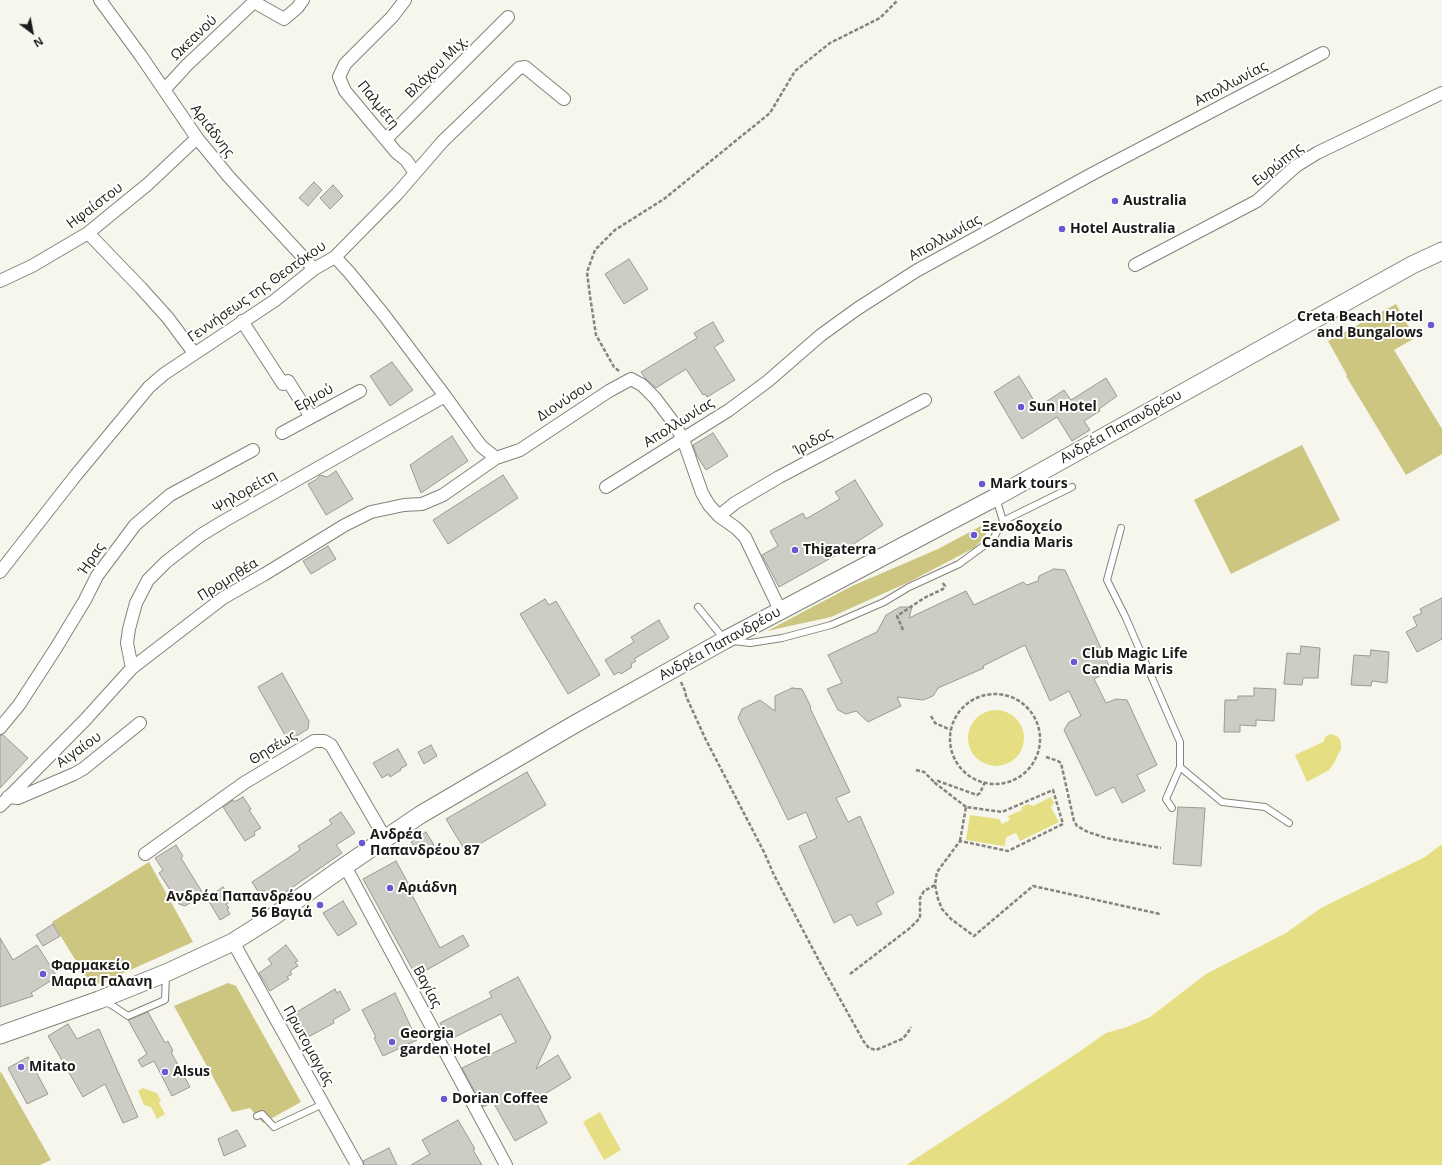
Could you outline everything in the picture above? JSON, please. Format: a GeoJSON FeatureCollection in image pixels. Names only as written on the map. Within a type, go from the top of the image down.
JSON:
{"type":"FeatureCollection","features":[{"type":"Feature","properties":{"kind":"main road","name":"Ανδρέα Παπανδρέου"},"geometry":{"type":"LineString","coordinates":[[0,1035],[99,1000],[166,973],[233,942],[274,916],[344,866],[420,815],[575,724],[780,610],[996,497],[1406,268],[1442,250]]}},
{"type":"Feature","properties":{"kind":"street","name":"Αριάδνης"},"geometry":{"type":"LineString","coordinates":[[100,0],[141,56],[197,138],[229,177],[314,270]]}},
{"type":"Feature","properties":{"kind":"street","name":"Ωκεανού"},"geometry":{"type":"LineString","coordinates":[[164,90],[187,65],[255,1],[284,19],[297,8],[303,0]]}},
{"type":"Feature","properties":{"kind":"street","name":"Παλμέτη"},"geometry":{"type":"LineString","coordinates":[[405,0],[392,17],[345,64],[339,77],[345,90],[396,152],[406,160],[415,173]]}},
{"type":"Feature","properties":{"kind":"street","name":"Βλάχου Μιχ."},"geometry":{"type":"LineString","coordinates":[[386,139],[508,17]]}},
{"type":"Feature","properties":{"kind":"street","name":"Απολλωνίας"},"geometry":{"type":"LineString","coordinates":[[606,487],[729,410],[768,381],[821,335],[857,309],[916,271],[1092,174],[1323,53]]}},
{"type":"Feature","properties":{"kind":"street","name":"Γεννήσεως της Θεοτόκου"},"geometry":{"type":"LineString","coordinates":[[0,572],[72,480],[149,387],[164,374],[194,353],[274,301],[314,270],[335,257],[397,194],[443,141],[519,68],[525,67],[564,99]]}},
{"type":"Feature","properties":{"kind":"street","name":"Ευρώπης"},"geometry":{"type":"LineString","coordinates":[[1136,265],[1257,201],[1296,166],[1317,153],[1442,93]]}},
{"type":"Feature","properties":{"kind":"street","name":"Ηφαίστου"},"geometry":{"type":"LineString","coordinates":[[0,281],[32,266],[88,233],[148,184],[197,138]]}},
{"type":"Feature","properties":{"kind":"street"},"geometry":{"type":"LineString","coordinates":[[88,233],[168,318],[194,353]]}},
{"type":"Feature","properties":{"kind":"street"},"geometry":{"type":"LineString","coordinates":[[335,257],[384,315],[481,446],[496,458]]}},
{"type":"Feature","properties":{"kind":"street"},"geometry":{"type":"LineString","coordinates":[[242,321],[283,384],[288,381],[311,417]]}},
{"type":"Feature","properties":{"kind":"street"},"geometry":{"type":"LineString","coordinates":[[631,379],[642,385],[655,398],[673,422],[683,439],[702,493],[709,505],[719,516],[736,528],[745,537],[780,610]]}},
{"type":"Feature","properties":{"kind":"street","name":"Διονύσου"},"geometry":{"type":"LineString","coordinates":[[496,458],[520,450],[609,391],[631,379]]}},
{"type":"Feature","properties":{"kind":"street","name":"Ερμού"},"geometry":{"type":"LineString","coordinates":[[282,433],[360,391]]}},
{"type":"Feature","properties":{"kind":"street","name":"Ψηλορείτη"},"geometry":{"type":"LineString","coordinates":[[132,668],[127,643],[130,623],[136,603],[148,580],[166,562],[201,535],[224,521],[445,396]]}},
{"type":"Feature","properties":{"kind":"street","name":"Ίριδος"},"geometry":{"type":"LineString","coordinates":[[719,516],[735,503],[779,477],[925,400]]}},
{"type":"Feature","properties":{"kind":"street","name":"Ήρας"},"geometry":{"type":"LineString","coordinates":[[0,728],[19,705],[56,648],[85,600],[96,576],[135,525],[170,495],[253,450]]}},
{"type":"Feature","properties":{"kind":"street","name":"Προμηθέα"},"geometry":{"type":"LineString","coordinates":[[4,802],[84,720],[132,668],[223,598],[345,525],[370,512],[404,505],[422,504],[443,496],[496,458]]}},
{"type":"Feature","properties":{"kind":"street","name":"Αιγαίου"},"geometry":{"type":"LineString","coordinates":[[4,802],[24,796],[83,769],[140,723]]}},
{"type":"Feature","properties":{"kind":"street","name":"Θησέως"},"geometry":{"type":"LineString","coordinates":[[145,854],[244,783],[314,741],[324,740],[332,745],[385,838]]}},
{"type":"Feature","properties":{"kind":"street","name":"Βαγίας"},"geometry":{"type":"LineString","coordinates":[[344,866],[506,1165]]}},
{"type":"Feature","properties":{"kind":"street","name":"Πρωτομαγιάς"},"geometry":{"type":"LineString","coordinates":[[233,942],[357,1165]]}},
{"type":"Feature","properties":{"kind":"lane"},"geometry":{"type":"LineString","coordinates":[[698,607],[725,640],[750,643],[782,638],[831,625],[884,602],[909,587],[959,564],[993,539],[1003,521],[1072,487]]}},
{"type":"Feature","properties":{"kind":"lane"},"geometry":{"type":"LineString","coordinates":[[996,497],[1003,521]]}},
{"type":"Feature","properties":{"kind":"lane"},"geometry":{"type":"LineString","coordinates":[[1121,528],[1107,580],[1125,616],[1180,742],[1180,767],[1166,799],[1172,808]]}},
{"type":"Feature","properties":{"kind":"lane"},"geometry":{"type":"LineString","coordinates":[[1180,767],[1222,802],[1265,807],[1289,823]]}},
{"type":"Feature","properties":{"kind":"lane"},"geometry":{"type":"LineString","coordinates":[[99,1000],[110,1004],[128,1016],[165,1000],[166,973]]}},
{"type":"Feature","properties":{"kind":"lane"},"geometry":{"type":"LineString","coordinates":[[257,1116],[262,1114],[274,1127],[323,1104]]}},
{"type":"Feature","properties":{"kind":"path"},"geometry":{"type":"LineString","coordinates":[[631,379],[614,367],[596,335],[587,272],[595,250],[615,230],[664,199],[770,113],[795,71],[830,43],[880,18],[898,0]]}},
{"type":"Feature","properties":{"kind":"path"},"geometry":{"type":"LineString","coordinates":[[903,630],[897,616],[924,598],[943,589],[944,584],[940,581],[938,582]]}},
{"type":"Feature","properties":{"kind":"path"},"geometry":{"type":"LineString","coordinates":[[678,678],[693,708],[705,738],[764,852],[774,875],[864,1042],[869,1048],[876,1050],[902,1039],[908,1034],[911,1027]]}},
{"type":"Feature","properties":{"kind":"path"},"geometry":{"type":"LineString","coordinates":[[988,694],[1003,694],[1017,699],[1029,709],[1037,721],[1040,736],[1038,751],[1032,764],[1022,775],[1008,782],[993,784],[985,782],[979,781],[966,774],[956,763],[951,749],[950,734],[954,720],[962,708],[974,699],[988,694]]}},
{"type":"Feature","properties":{"kind":"path"},"geometry":{"type":"LineString","coordinates":[[931,716],[935,723],[951,730]]}},
{"type":"Feature","properties":{"kind":"path"},"geometry":{"type":"LineString","coordinates":[[1046,757],[1061,763],[1076,826],[1106,838],[1161,848]]}},
{"type":"Feature","properties":{"kind":"path"},"geometry":{"type":"LineString","coordinates":[[916,770],[924,772],[935,783],[966,807],[1002,812],[1053,790],[1063,824],[1008,851],[960,841]]}},
{"type":"Feature","properties":{"kind":"path"},"geometry":{"type":"LineString","coordinates":[[935,783],[938,781],[977,795],[980,794],[985,782]]}},
{"type":"Feature","properties":{"kind":"path"},"geometry":{"type":"LineString","coordinates":[[966,807],[960,841],[937,872],[935,885],[942,909],[951,920],[974,936],[1033,886],[1160,914]]}},
{"type":"Feature","properties":{"kind":"path"},"geometry":{"type":"LineString","coordinates":[[850,974],[910,928],[920,918],[920,898],[924,891],[935,885]]}},
{"type":"Feature","properties":{"kind":"shaded area"},"geometry":{"type":"Polygon","coordinates":[[[1396,304],[1415,338],[1394,350],[1442,429],[1442,454],[1406,475],[1346,376],[1347,375],[1328,341],[1396,304]]]}},
{"type":"Feature","properties":{"kind":"shaded area"},"geometry":{"type":"Polygon","coordinates":[[[1302,445],[1340,520],[1231,574],[1194,500],[1302,445]]]}},
{"type":"Feature","properties":{"kind":"shaded area"},"geometry":{"type":"Polygon","coordinates":[[[981,526],[986,534],[974,548],[909,582],[831,617],[767,631],[852,586],[938,549],[981,526]]]}},
{"type":"Feature","properties":{"kind":"shaded area"},"geometry":{"type":"Polygon","coordinates":[[[996,710],[1007,712],[1016,718],[1022,727],[1024,738],[1022,749],[1016,758],[1007,764],[996,766],[985,764],[976,758],[970,749],[968,738],[970,727],[976,718],[985,712],[996,710]]]}},
{"type":"Feature","properties":{"kind":"shaded area"},"geometry":{"type":"Polygon","coordinates":[[[1332,734],[1338,737],[1341,742],[1341,749],[1334,763],[1329,770],[1307,782],[1295,755],[1323,742],[1326,736],[1332,734]]]}},
{"type":"Feature","properties":{"kind":"shaded area"},"geometry":{"type":"Polygon","coordinates":[[[1051,797],[1054,803],[1051,807],[1059,822],[1020,841],[1016,833],[1006,837],[1005,845],[1003,846],[966,840],[970,815],[999,819],[1002,824],[1010,820],[1008,816],[1022,810],[1022,807],[1028,804],[1033,806],[1051,797]]]}},
{"type":"Feature","properties":{"kind":"shaded area"},"geometry":{"type":"Polygon","coordinates":[[[1442,844],[1442,1165],[906,1165],[1106,1033],[1127,1027],[1150,1017],[1206,974],[1286,933],[1321,908],[1425,857],[1442,844]]]}},
{"type":"Feature","properties":{"kind":"shaded area"},"geometry":{"type":"Polygon","coordinates":[[[149,862],[193,942],[92,987],[52,922],[149,862]]]}},
{"type":"Feature","properties":{"kind":"shaded area"},"geometry":{"type":"Polygon","coordinates":[[[228,983],[236,986],[301,1102],[263,1123],[250,1108],[232,1112],[174,1006],[228,983]]]}},
{"type":"Feature","properties":{"kind":"shaded area"},"geometry":{"type":"Polygon","coordinates":[[[1,1072],[51,1160],[40,1165],[0,1165],[1,1072]]]}},
{"type":"Feature","properties":{"kind":"shaded area"},"geometry":{"type":"Polygon","coordinates":[[[143,1088],[157,1093],[161,1101],[159,1103],[165,1114],[157,1119],[151,1107],[144,1105],[138,1091],[143,1088]]]}},
{"type":"Feature","properties":{"kind":"shaded area"},"geometry":{"type":"Polygon","coordinates":[[[600,1112],[621,1150],[604,1160],[583,1122],[600,1112]]]}},
{"type":"Feature","properties":{"kind":"building"},"geometry":{"type":"Polygon","coordinates":[[[314,182],[322,190],[308,206],[299,198],[314,182]]]}},
{"type":"Feature","properties":{"kind":"building"},"geometry":{"type":"Polygon","coordinates":[[[333,185],[343,196],[330,209],[320,198],[333,185]]]}},
{"type":"Feature","properties":{"kind":"building"},"geometry":{"type":"Polygon","coordinates":[[[629,259],[648,289],[624,304],[605,274],[629,259]]]}},
{"type":"Feature","properties":{"kind":"building"},"geometry":{"type":"Polygon","coordinates":[[[713,322],[724,341],[714,347],[735,380],[707,397],[705,394],[703,395],[686,369],[656,388],[645,378],[641,372],[697,338],[694,333],[713,322]]]}},
{"type":"Feature","properties":{"kind":"building"},"geometry":{"type":"Polygon","coordinates":[[[392,362],[413,390],[390,406],[370,376],[392,362]]]}},
{"type":"Feature","properties":{"kind":"building"},"geometry":{"type":"Polygon","coordinates":[[[1019,376],[1038,407],[1064,390],[1071,400],[1106,378],[1117,396],[1099,409],[1100,411],[1084,421],[1090,430],[1072,441],[1057,417],[1022,439],[994,392],[1019,376]]]}},
{"type":"Feature","properties":{"kind":"building"},"geometry":{"type":"Polygon","coordinates":[[[713,433],[728,456],[706,470],[697,456],[693,445],[713,433]]]}},
{"type":"Feature","properties":{"kind":"building"},"geometry":{"type":"Polygon","coordinates":[[[452,436],[468,461],[421,493],[410,465],[452,436]]]}},
{"type":"Feature","properties":{"kind":"building"},"geometry":{"type":"Polygon","coordinates":[[[336,471],[353,499],[326,515],[308,484],[317,479],[320,475],[327,477],[336,471]]]}},
{"type":"Feature","properties":{"kind":"building"},"geometry":{"type":"Polygon","coordinates":[[[503,475],[518,498],[448,544],[433,520],[503,475]]]}},
{"type":"Feature","properties":{"kind":"building"},"geometry":{"type":"Polygon","coordinates":[[[855,480],[883,525],[838,554],[779,587],[762,555],[778,546],[770,531],[803,513],[806,519],[840,499],[835,492],[855,480]]]}},
{"type":"Feature","properties":{"kind":"building"},"geometry":{"type":"Polygon","coordinates":[[[328,546],[336,559],[311,574],[303,561],[328,546]]]}},
{"type":"Feature","properties":{"kind":"building"},"geometry":{"type":"Polygon","coordinates":[[[1054,569],[1065,570],[1111,670],[1094,679],[1106,703],[1116,699],[1127,700],[1157,765],[1137,775],[1145,791],[1122,803],[1114,787],[1096,796],[1064,730],[1069,722],[1081,716],[1069,691],[1050,701],[1025,645],[983,666],[984,668],[938,688],[933,696],[923,700],[897,697],[901,706],[868,722],[856,711],[846,714],[838,710],[827,689],[842,683],[828,655],[877,632],[886,615],[900,607],[912,607],[909,618],[966,591],[974,605],[1023,582],[1027,585],[1038,581],[1039,576],[1054,569]]]}},
{"type":"Feature","properties":{"kind":"building"},"geometry":{"type":"Polygon","coordinates":[[[1442,598],[1442,639],[1417,652],[1406,632],[1417,626],[1413,617],[1422,613],[1420,609],[1442,598]]]}},
{"type":"Feature","properties":{"kind":"building"},"geometry":{"type":"Polygon","coordinates":[[[545,599],[549,605],[556,601],[600,675],[568,694],[520,614],[545,599]]]}},
{"type":"Feature","properties":{"kind":"building"},"geometry":{"type":"Polygon","coordinates":[[[659,620],[669,638],[634,659],[636,661],[631,664],[632,667],[621,674],[619,672],[614,675],[605,660],[634,642],[631,637],[659,620]]]}},
{"type":"Feature","properties":{"kind":"building"},"geometry":{"type":"Polygon","coordinates":[[[1301,646],[1320,648],[1318,678],[1303,678],[1302,685],[1284,684],[1287,653],[1300,654],[1301,646]]]}},
{"type":"Feature","properties":{"kind":"building"},"geometry":{"type":"Polygon","coordinates":[[[1371,650],[1389,652],[1387,683],[1372,681],[1371,686],[1351,685],[1354,655],[1370,656],[1371,650]]]}},
{"type":"Feature","properties":{"kind":"building"},"geometry":{"type":"Polygon","coordinates":[[[282,673],[309,721],[308,729],[290,740],[286,737],[258,687],[282,673]]]}},
{"type":"Feature","properties":{"kind":"building"},"geometry":{"type":"Polygon","coordinates":[[[792,688],[802,689],[850,792],[836,798],[848,822],[860,816],[894,893],[876,903],[882,914],[857,926],[851,914],[834,923],[799,846],[817,838],[806,812],[788,820],[738,718],[742,709],[760,700],[775,711],[775,696],[792,688]]]}},
{"type":"Feature","properties":{"kind":"building"},"geometry":{"type":"Polygon","coordinates":[[[1254,688],[1276,689],[1274,721],[1256,720],[1256,726],[1240,725],[1240,732],[1224,732],[1225,700],[1238,700],[1238,696],[1254,696],[1254,688]]]}},
{"type":"Feature","properties":{"kind":"building"},"geometry":{"type":"Polygon","coordinates":[[[0,735],[3,735],[28,758],[0,788],[0,735]]]}},
{"type":"Feature","properties":{"kind":"building"},"geometry":{"type":"Polygon","coordinates":[[[431,745],[437,756],[424,764],[418,752],[431,745]]]}},
{"type":"Feature","properties":{"kind":"building"},"geometry":{"type":"Polygon","coordinates":[[[398,749],[407,765],[390,777],[389,774],[382,778],[373,763],[398,749]]]}},
{"type":"Feature","properties":{"kind":"building"},"geometry":{"type":"Polygon","coordinates":[[[527,772],[546,805],[466,852],[446,819],[527,772]]]}},
{"type":"Feature","properties":{"kind":"building"},"geometry":{"type":"Polygon","coordinates":[[[243,797],[251,809],[249,810],[261,828],[254,832],[255,835],[245,841],[223,807],[233,800],[234,802],[243,797]]]}},
{"type":"Feature","properties":{"kind":"building"},"geometry":{"type":"Polygon","coordinates":[[[1178,807],[1205,808],[1201,866],[1173,864],[1178,807]]]}},
{"type":"Feature","properties":{"kind":"building"},"geometry":{"type":"Polygon","coordinates":[[[341,812],[355,833],[336,845],[342,853],[274,900],[269,894],[268,896],[264,890],[259,893],[252,882],[300,850],[298,846],[332,824],[329,820],[341,812]]]}},
{"type":"Feature","properties":{"kind":"building"},"geometry":{"type":"Polygon","coordinates":[[[426,832],[434,845],[420,854],[411,842],[426,832]]]}},
{"type":"Feature","properties":{"kind":"building"},"geometry":{"type":"Polygon","coordinates":[[[176,845],[183,856],[181,858],[204,895],[185,906],[179,904],[159,873],[163,870],[155,858],[176,845]]]}},
{"type":"Feature","properties":{"kind":"building"},"geometry":{"type":"Polygon","coordinates":[[[396,861],[440,948],[463,935],[469,946],[416,976],[363,879],[396,861]]]}},
{"type":"Feature","properties":{"kind":"building"},"geometry":{"type":"Polygon","coordinates":[[[223,887],[232,901],[226,904],[229,908],[227,909],[230,914],[220,920],[207,898],[223,887]]]}},
{"type":"Feature","properties":{"kind":"building"},"geometry":{"type":"Polygon","coordinates":[[[343,901],[357,924],[338,936],[323,913],[343,901]]]}},
{"type":"Feature","properties":{"kind":"building"},"geometry":{"type":"Polygon","coordinates":[[[53,924],[60,936],[43,946],[36,935],[53,924]]]}},
{"type":"Feature","properties":{"kind":"building"},"geometry":{"type":"Polygon","coordinates":[[[0,938],[13,960],[37,945],[57,977],[31,993],[33,996],[0,1007],[0,938]]]}},
{"type":"Feature","properties":{"kind":"building"},"geometry":{"type":"Polygon","coordinates":[[[286,945],[298,961],[295,962],[298,966],[290,971],[292,974],[287,977],[289,979],[270,991],[259,973],[272,964],[268,959],[286,945]]]}},
{"type":"Feature","properties":{"kind":"building"},"geometry":{"type":"Polygon","coordinates":[[[518,977],[551,1037],[536,1069],[558,1055],[571,1078],[535,1100],[547,1123],[515,1141],[493,1102],[483,1107],[462,1068],[516,1042],[501,1014],[449,1040],[440,1023],[492,997],[489,992],[518,977]]]}},
{"type":"Feature","properties":{"kind":"building"},"geometry":{"type":"Polygon","coordinates":[[[335,989],[337,993],[340,991],[350,1010],[333,1020],[334,1023],[310,1036],[299,1035],[291,1021],[292,1015],[335,989]]]}},
{"type":"Feature","properties":{"kind":"building"},"geometry":{"type":"Polygon","coordinates":[[[395,993],[417,1040],[383,1056],[374,1038],[376,1037],[362,1010],[395,993]]]}},
{"type":"Feature","properties":{"kind":"building"},"geometry":{"type":"Polygon","coordinates":[[[148,1012],[165,1043],[168,1041],[173,1051],[171,1052],[190,1087],[172,1096],[154,1061],[142,1067],[138,1060],[147,1054],[128,1020],[148,1012]]]}},
{"type":"Feature","properties":{"kind":"building"},"geometry":{"type":"Polygon","coordinates":[[[68,1024],[77,1039],[99,1029],[138,1117],[123,1123],[105,1084],[83,1097],[48,1036],[68,1024]]]}},
{"type":"Feature","properties":{"kind":"building"},"geometry":{"type":"Polygon","coordinates":[[[28,1057],[48,1094],[27,1104],[8,1068],[28,1057]]]}},
{"type":"Feature","properties":{"kind":"building"},"geometry":{"type":"Polygon","coordinates":[[[458,1120],[475,1149],[473,1150],[482,1165],[411,1165],[430,1154],[422,1140],[458,1120]]]}},
{"type":"Feature","properties":{"kind":"building"},"geometry":{"type":"Polygon","coordinates":[[[237,1130],[246,1146],[224,1156],[218,1139],[237,1130]]]}},
{"type":"Feature","properties":{"kind":"building"},"geometry":{"type":"Polygon","coordinates":[[[389,1148],[397,1165],[364,1165],[363,1161],[389,1148]]]}},
{"type":"Feature","properties":{"kind":"place","name":"Australia"},"geometry":{"type":"Point","coordinates":[1115,201]}},
{"type":"Feature","properties":{"kind":"place","name":"Hotel Australia"},"geometry":{"type":"Point","coordinates":[1062,229]}},
{"type":"Feature","properties":{"kind":"place","name":"Creta Beach Hotel and Bungalows"},"geometry":{"type":"Point","coordinates":[1431,325]}},
{"type":"Feature","properties":{"kind":"place","name":"Sun Hotel"},"geometry":{"type":"Point","coordinates":[1021,407]}},
{"type":"Feature","properties":{"kind":"place","name":"Mark tours"},"geometry":{"type":"Point","coordinates":[982,484]}},
{"type":"Feature","properties":{"kind":"place","name":"Ξενοδοχείο Candia Maris"},"geometry":{"type":"Point","coordinates":[974,535]}},
{"type":"Feature","properties":{"kind":"place","name":"Thigaterra"},"geometry":{"type":"Point","coordinates":[795,550]}},
{"type":"Feature","properties":{"kind":"place","name":"Club Magic Life Candia Maris"},"geometry":{"type":"Point","coordinates":[1074,662]}},
{"type":"Feature","properties":{"kind":"place","name":"Ανδρέα Παπανδρέου 87"},"geometry":{"type":"Point","coordinates":[362,843]}},
{"type":"Feature","properties":{"kind":"place","name":"Αριάδνη"},"geometry":{"type":"Point","coordinates":[390,888]}},
{"type":"Feature","properties":{"kind":"place","name":"Ανδρέα Παπανδρέου 56 Βαγιά"},"geometry":{"type":"Point","coordinates":[320,905]}},
{"type":"Feature","properties":{"kind":"place","name":"Φαρμακείο Μαρια Γαλανη"},"geometry":{"type":"Point","coordinates":[43,974]}},
{"type":"Feature","properties":{"kind":"place","name":"Georgia garden Hotel"},"geometry":{"type":"Point","coordinates":[392,1042]}},
{"type":"Feature","properties":{"kind":"place","name":"Mitato"},"geometry":{"type":"Point","coordinates":[21,1067]}},
{"type":"Feature","properties":{"kind":"place","name":"Alsus"},"geometry":{"type":"Point","coordinates":[165,1072]}},
{"type":"Feature","properties":{"kind":"place","name":"Dorian Coffee"},"geometry":{"type":"Point","coordinates":[444,1099]}}]}
